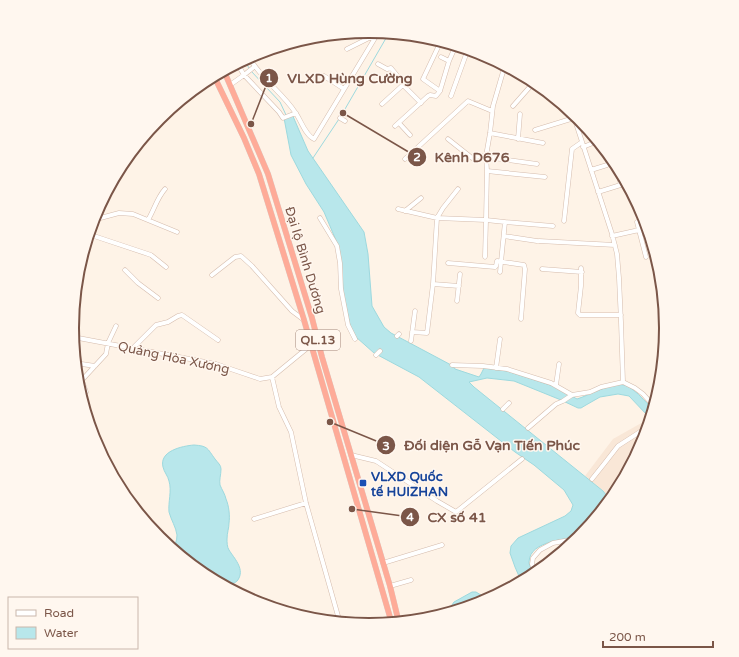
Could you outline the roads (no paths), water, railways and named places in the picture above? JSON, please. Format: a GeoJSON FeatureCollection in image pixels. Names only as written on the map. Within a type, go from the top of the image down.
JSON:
{"type":"FeatureCollection","features":[{"type":"Feature","properties":{"kind":"highway","name":"Đại lộ Bình Dương"},"geometry":{"type":"LineString","coordinates":[[226,76],[268,174],[312,318],[322,357],[390,586],[398,617]]}},
{"type":"Feature","properties":{"kind":"highway","name":"Đại lộ Bình Dương"},"geometry":{"type":"LineString","coordinates":[[217,82],[244,138],[259,174],[304,320],[390,618]]}},
{"type":"Feature","properties":{"kind":"highway"},"geometry":{"type":"LineString","coordinates":[[304,320],[312,318]]}},
{"type":"Feature","properties":{"kind":"highway"},"geometry":{"type":"LineString","coordinates":[[346,468],[354,465]]}},
{"type":"Feature","properties":{"kind":"highway"},"geometry":{"type":"LineString","coordinates":[[367,539],[375,536]]}},
{"type":"Feature","properties":{"kind":"street"},"geometry":{"type":"LineString","coordinates":[[347,49],[369,38]]}},
{"type":"Feature","properties":{"kind":"street"},"geometry":{"type":"LineString","coordinates":[[252,63],[254,67],[287,101],[309,136],[314,139],[332,113],[344,88],[374,38]]}},
{"type":"Feature","properties":{"kind":"street"},"geometry":{"type":"LineString","coordinates":[[438,47],[423,79],[440,91]]}},
{"type":"Feature","properties":{"kind":"street"},"geometry":{"type":"LineString","coordinates":[[410,135],[397,124],[430,95],[437,95],[440,91],[454,50]]}},
{"type":"Feature","properties":{"kind":"street"},"geometry":{"type":"LineString","coordinates":[[451,96],[466,54]]}},
{"type":"Feature","properties":{"kind":"street"},"geometry":{"type":"LineString","coordinates":[[441,57],[449,61]]}},
{"type":"Feature","properties":{"kind":"street"},"geometry":{"type":"LineString","coordinates":[[378,64],[387,69],[391,68],[404,84],[403,85],[421,103]]}},
{"type":"Feature","properties":{"kind":"street"},"geometry":{"type":"LineString","coordinates":[[230,85],[254,67]]}},
{"type":"Feature","properties":{"kind":"street"},"geometry":{"type":"LineString","coordinates":[[240,69],[283,118],[296,114]]}},
{"type":"Feature","properties":{"kind":"street"},"geometry":{"type":"LineString","coordinates":[[485,257],[486,156],[493,106],[503,71]]}},
{"type":"Feature","properties":{"kind":"street"},"geometry":{"type":"LineString","coordinates":[[324,76],[344,88]]}},
{"type":"Feature","properties":{"kind":"street"},"geometry":{"type":"LineString","coordinates":[[382,104],[403,85]]}},
{"type":"Feature","properties":{"kind":"street"},"geometry":{"type":"LineString","coordinates":[[514,106],[530,87]]}},
{"type":"Feature","properties":{"kind":"street"},"geometry":{"type":"LineString","coordinates":[[405,159],[468,101],[492,111]]}},
{"type":"Feature","properties":{"kind":"street"},"geometry":{"type":"LineString","coordinates":[[518,138],[520,114]]}},
{"type":"Feature","properties":{"kind":"street"},"geometry":{"type":"LineString","coordinates":[[340,118],[346,121]]}},
{"type":"Feature","properties":{"kind":"street"},"geometry":{"type":"LineString","coordinates":[[535,130],[571,120]]}},
{"type":"Feature","properties":{"kind":"street"},"geometry":{"type":"LineString","coordinates":[[576,124],[617,254],[621,315],[622,382]]}},
{"type":"Feature","properties":{"kind":"street"},"geometry":{"type":"LineString","coordinates":[[490,134],[543,143]]}},
{"type":"Feature","properties":{"kind":"street"},"geometry":{"type":"LineString","coordinates":[[448,139],[472,158],[486,156],[537,164]]}},
{"type":"Feature","properties":{"kind":"street"},"geometry":{"type":"LineString","coordinates":[[564,222],[572,149],[582,142]]}},
{"type":"Feature","properties":{"kind":"street"},"geometry":{"type":"LineString","coordinates":[[583,147],[593,143]]}},
{"type":"Feature","properties":{"kind":"street"},"geometry":{"type":"LineString","coordinates":[[591,170],[607,165]]}},
{"type":"Feature","properties":{"kind":"street"},"geometry":{"type":"LineString","coordinates":[[487,171],[544,177]]}},
{"type":"Feature","properties":{"kind":"street"},"geometry":{"type":"LineString","coordinates":[[598,192],[621,185],[620,182]]}},
{"type":"Feature","properties":{"kind":"street"},"geometry":{"type":"LineString","coordinates":[[148,220],[159,196],[165,189]]}},
{"type":"Feature","properties":{"kind":"street"},"geometry":{"type":"LineString","coordinates":[[412,332],[427,334],[433,284],[437,218],[458,189]]}},
{"type":"Feature","properties":{"kind":"street"},"geometry":{"type":"LineString","coordinates":[[405,211],[421,198]]}},
{"type":"Feature","properties":{"kind":"street"},"geometry":{"type":"LineString","coordinates":[[398,209],[437,218],[486,220],[553,226]]}},
{"type":"Feature","properties":{"kind":"street"},"geometry":{"type":"LineString","coordinates":[[101,218],[119,213],[127,213],[177,232]]}},
{"type":"Feature","properties":{"kind":"street"},"geometry":{"type":"LineString","coordinates":[[320,218],[337,246],[340,263],[341,289],[348,325],[355,339]]}},
{"type":"Feature","properties":{"kind":"street"},"geometry":{"type":"LineString","coordinates":[[640,221],[637,222],[646,256]]}},
{"type":"Feature","properties":{"kind":"street"},"geometry":{"type":"LineString","coordinates":[[500,272],[505,222]]}},
{"type":"Feature","properties":{"kind":"street"},"geometry":{"type":"LineString","coordinates":[[612,236],[643,230]]}},
{"type":"Feature","properties":{"kind":"street"},"geometry":{"type":"LineString","coordinates":[[94,236],[151,255],[166,267]]}},
{"type":"Feature","properties":{"kind":"street"},"geometry":{"type":"LineString","coordinates":[[504,236],[538,241],[615,245]]}},
{"type":"Feature","properties":{"kind":"street"},"geometry":{"type":"LineString","coordinates":[[212,275],[235,257],[241,256],[252,266],[292,311],[304,320]]}},
{"type":"Feature","properties":{"kind":"street"},"geometry":{"type":"LineString","coordinates":[[448,263],[495,267],[497,261],[523,264],[525,269],[521,319]]}},
{"type":"Feature","properties":{"kind":"street"},"geometry":{"type":"LineString","coordinates":[[542,269],[582,270],[578,313],[621,315]]}},
{"type":"Feature","properties":{"kind":"street"},"geometry":{"type":"LineString","coordinates":[[125,270],[138,283],[158,298]]}},
{"type":"Feature","properties":{"kind":"street"},"geometry":{"type":"LineString","coordinates":[[457,301],[460,274]]}},
{"type":"Feature","properties":{"kind":"street"},"geometry":{"type":"LineString","coordinates":[[433,284],[459,286]]}},
{"type":"Feature","properties":{"kind":"street"},"geometry":{"type":"LineString","coordinates":[[411,341],[415,311]]}},
{"type":"Feature","properties":{"kind":"street"},"geometry":{"type":"LineString","coordinates":[[133,348],[156,325],[168,322],[182,315],[218,340]]}},
{"type":"Feature","properties":{"kind":"street"},"geometry":{"type":"LineString","coordinates":[[84,378],[106,354],[108,343],[116,326]]}},
{"type":"Feature","properties":{"kind":"street","name":"Quảng Hòa Xương"},"geometry":{"type":"LineString","coordinates":[[80,338],[216,364],[260,379],[272,377]]}},
{"type":"Feature","properties":{"kind":"street"},"geometry":{"type":"LineString","coordinates":[[496,368],[500,339]]}},
{"type":"Feature","properties":{"kind":"street"},"geometry":{"type":"LineString","coordinates":[[311,344],[272,377],[279,407],[291,432],[306,503],[338,617]]}},
{"type":"Feature","properties":{"kind":"street"},"geometry":{"type":"LineString","coordinates":[[376,355],[380,351]]}},
{"type":"Feature","properties":{"kind":"street"},"geometry":{"type":"LineString","coordinates":[[81,364],[95,366]]}},
{"type":"Feature","properties":{"kind":"street"},"geometry":{"type":"LineString","coordinates":[[556,385],[559,364]]}},
{"type":"Feature","properties":{"kind":"street"},"geometry":{"type":"LineString","coordinates":[[452,365],[484,366],[507,370],[556,385],[572,395]]}},
{"type":"Feature","properties":{"kind":"street"},"geometry":{"type":"LineString","coordinates":[[528,428],[556,404],[572,395],[590,392],[601,387],[622,382],[635,388],[650,402]]}},
{"type":"Feature","properties":{"kind":"street"},"geometry":{"type":"LineString","coordinates":[[503,409],[509,403]]}},
{"type":"Feature","properties":{"kind":"street"},"geometry":{"type":"LineString","coordinates":[[592,479],[618,446],[642,431]]}},
{"type":"Feature","properties":{"kind":"street"},"geometry":{"type":"LineString","coordinates":[[351,455],[376,461],[437,502],[456,512],[521,460]]}},
{"type":"Feature","properties":{"kind":"street"},"geometry":{"type":"LineString","coordinates":[[254,519],[306,503]]}},
{"type":"Feature","properties":{"kind":"street"},"geometry":{"type":"LineString","coordinates":[[534,568],[532,564],[533,558],[540,550],[553,543],[568,540]]}},
{"type":"Feature","properties":{"kind":"street"},"geometry":{"type":"LineString","coordinates":[[383,563],[442,545]]}},
{"type":"Feature","properties":{"kind":"street"},"geometry":{"type":"LineString","coordinates":[[390,586],[411,580]]}},
{"type":"Feature","properties":{"kind":"water"},"geometry":{"type":"Polygon","coordinates":[[[292,114],[308,151],[364,232],[368,254],[372,306],[384,327],[391,333],[453,366],[455,369],[479,377],[484,368],[507,371],[556,387],[577,399],[614,385],[625,385],[639,394],[650,405],[647,415],[629,396],[618,394],[600,397],[581,408],[578,408],[514,381],[487,378],[469,382],[603,491],[607,496],[588,520],[572,537],[551,542],[536,549],[531,554],[529,562],[531,570],[519,577],[510,553],[511,546],[518,538],[565,516],[571,511],[573,505],[564,490],[534,465],[515,452],[419,377],[374,353],[356,337],[350,325],[342,288],[338,245],[324,212],[306,184],[291,155],[284,118],[292,114]]]}},
{"type":"Feature","properties":{"kind":"water"},"geometry":{"type":"Polygon","coordinates":[[[194,445],[207,448],[221,468],[220,485],[229,508],[227,546],[238,563],[240,571],[239,578],[234,583],[229,583],[208,570],[175,544],[177,539],[176,529],[169,512],[170,485],[163,462],[164,457],[172,450],[194,445]]]}},
{"type":"Feature","properties":{"kind":"water"},"geometry":{"type":"Polygon","coordinates":[[[472,592],[476,592],[483,596],[450,608],[454,602],[472,592]]]}},
{"type":"Feature","properties":{"kind":"waterway"},"geometry":{"type":"LineString","coordinates":[[341,116],[386,39]]}},
{"type":"Feature","properties":{"kind":"waterway"},"geometry":{"type":"LineString","coordinates":[[251,71],[280,102],[286,115]]}},
{"type":"Feature","properties":{"kind":"waterway"},"geometry":{"type":"LineString","coordinates":[[313,158],[339,119]]}},
{"type":"Feature","properties":{"kind":"place","name":"Kênh D676"},"geometry":{"type":"Point","coordinates":[343,113]}},
{"type":"Feature","properties":{"kind":"place","name":"VLXD Hùng Cường"},"geometry":{"type":"Point","coordinates":[251,124]}},
{"type":"Feature","properties":{"kind":"place","name":"Đối diện Gỗ Vạn Tiến Phúc"},"geometry":{"type":"Point","coordinates":[330,422]}},
{"type":"Feature","properties":{"kind":"place","name":"VLXD Quốc tế HUIZHAN"},"geometry":{"type":"Point","coordinates":[363,483]}},
{"type":"Feature","properties":{"kind":"place","name":"CX số 41"},"geometry":{"type":"Point","coordinates":[352,509]}}]}
